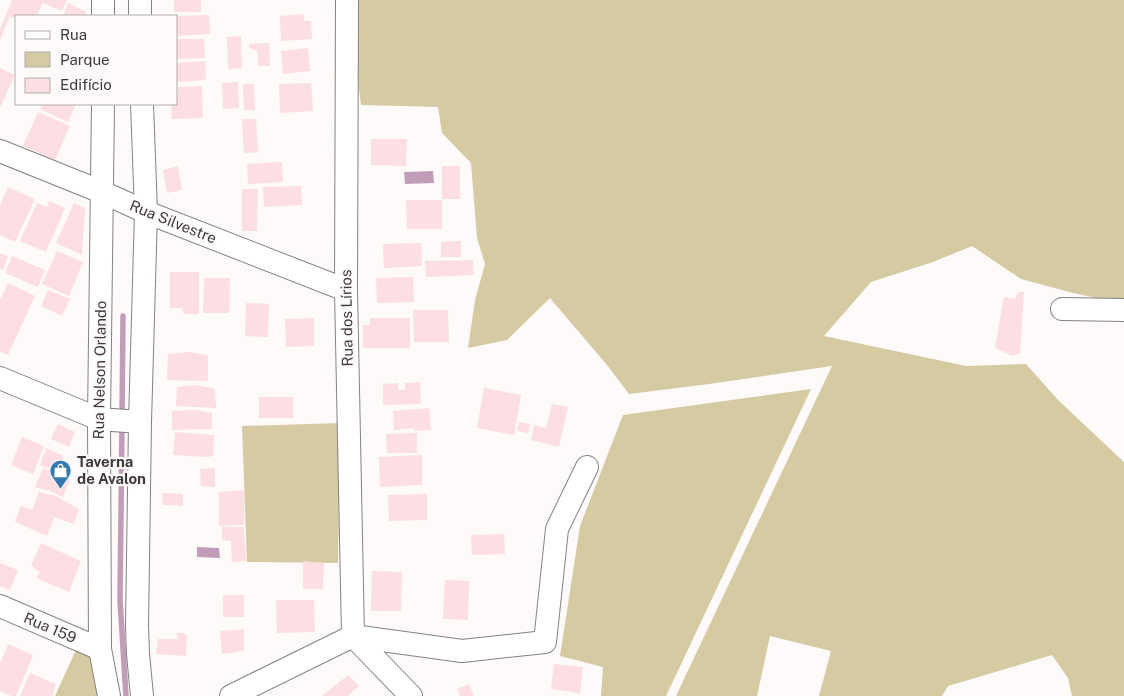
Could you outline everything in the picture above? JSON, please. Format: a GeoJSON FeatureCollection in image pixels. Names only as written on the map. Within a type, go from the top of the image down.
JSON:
{"type":"FeatureCollection","features":[{"type":"Feature","properties":{"kind":"street"},"geometry":{"type":"LineString","coordinates":[[103,0],[103,15]]}},
{"type":"Feature","properties":{"kind":"street"},"geometry":{"type":"LineString","coordinates":[[140,0],[140,15]]}},
{"type":"Feature","properties":{"kind":"street","name":"Rua dos Lírios"},"geometry":{"type":"LineString","coordinates":[[347,0],[346,290],[353,636]]}},
{"type":"Feature","properties":{"kind":"street","name":"Rua Nelson Orlando"},"geometry":{"type":"LineString","coordinates":[[103,105],[99,419],[100,649],[109,696]]}},
{"type":"Feature","properties":{"kind":"street"},"geometry":{"type":"LineString","coordinates":[[142,105],[146,212],[140,422],[138,644],[142,696]]}},
{"type":"Feature","properties":{"kind":"street","name":"Rua Silvestre"},"geometry":{"type":"LineString","coordinates":[[0,151],[146,212],[346,290]]}},
{"type":"Feature","properties":{"kind":"street"},"geometry":{"type":"LineString","coordinates":[[1062,310],[1124,310]]}},
{"type":"Feature","properties":{"kind":"street"},"geometry":{"type":"LineString","coordinates":[[0,378],[99,419],[140,422]]}},
{"type":"Feature","properties":{"kind":"street"},"geometry":{"type":"LineString","coordinates":[[230,696],[353,636],[462,651],[545,642],[558,529],[587,467]]}},
{"type":"Feature","properties":{"kind":"street","name":"Rua 159"},"geometry":{"type":"LineString","coordinates":[[0,606],[100,649]]}},
{"type":"Feature","properties":{"kind":"street"},"geometry":{"type":"LineString","coordinates":[[353,636],[411,696]]}},
{"type":"Feature","properties":{"kind":"green space"},"geometry":{"type":"Polygon","coordinates":[[[348,0],[1124,0],[1124,304],[1021,279],[972,246],[933,262],[871,282],[824,336],[966,366],[1026,364],[1058,400],[1124,462],[1124,696],[1072,696],[1068,678],[1052,655],[948,686],[942,696],[819,696],[831,651],[770,636],[757,696],[676,696],[832,366],[629,394],[550,298],[507,340],[468,348],[475,300],[485,264],[477,238],[471,163],[442,133],[438,107],[361,105],[348,0]]]}},
{"type":"Feature","properties":{"kind":"green space"},"geometry":{"type":"Polygon","coordinates":[[[811,389],[666,696],[601,696],[603,667],[560,656],[580,526],[623,415],[811,389]]]}},
{"type":"Feature","properties":{"kind":"green space"},"geometry":{"type":"Polygon","coordinates":[[[340,423],[338,563],[247,562],[242,426],[340,423]]]}},
{"type":"Feature","properties":{"kind":"green space"},"geometry":{"type":"Polygon","coordinates":[[[76,650],[93,656],[97,696],[55,696],[76,650]]]}},
{"type":"Feature","properties":{"kind":"shaded area"},"geometry":{"type":"Polygon","coordinates":[[[433,171],[434,183],[405,184],[404,172],[433,171]]]}},
{"type":"Feature","properties":{"kind":"shaded area"},"geometry":{"type":"Polygon","coordinates":[[[197,547],[219,548],[220,558],[197,557],[197,547]]]}},
{"type":"Feature","properties":{"kind":"building"},"geometry":{"type":"Polygon","coordinates":[[[12,0],[67,0],[62,11],[43,3],[37,15],[15,15],[15,19],[10,17],[0,40],[0,29],[12,0]]]}},
{"type":"Feature","properties":{"kind":"building"},"geometry":{"type":"Polygon","coordinates":[[[174,0],[201,0],[201,12],[174,12],[174,0]]]}},
{"type":"Feature","properties":{"kind":"building"},"geometry":{"type":"Polygon","coordinates":[[[68,3],[86,12],[84,15],[63,15],[68,3]]]}},
{"type":"Feature","properties":{"kind":"building"},"geometry":{"type":"Polygon","coordinates":[[[304,14],[304,21],[311,21],[312,39],[281,41],[280,16],[304,14]]]}},
{"type":"Feature","properties":{"kind":"building"},"geometry":{"type":"Polygon","coordinates":[[[209,15],[210,34],[178,36],[178,16],[209,15]]]}},
{"type":"Feature","properties":{"kind":"building"},"geometry":{"type":"Polygon","coordinates":[[[241,36],[242,68],[228,69],[227,37],[241,36]]]}},
{"type":"Feature","properties":{"kind":"building"},"geometry":{"type":"Polygon","coordinates":[[[178,39],[204,39],[205,58],[178,59],[178,39]]]}},
{"type":"Feature","properties":{"kind":"building"},"geometry":{"type":"Polygon","coordinates":[[[269,43],[270,66],[258,66],[257,51],[250,48],[249,44],[269,43]]]}},
{"type":"Feature","properties":{"kind":"building"},"geometry":{"type":"Polygon","coordinates":[[[308,48],[310,71],[283,74],[281,51],[308,48]]]}},
{"type":"Feature","properties":{"kind":"building"},"geometry":{"type":"Polygon","coordinates":[[[205,61],[206,80],[178,82],[178,63],[205,61]]]}},
{"type":"Feature","properties":{"kind":"building"},"geometry":{"type":"Polygon","coordinates":[[[0,68],[15,75],[0,108],[0,68]]]}},
{"type":"Feature","properties":{"kind":"building"},"geometry":{"type":"Polygon","coordinates":[[[238,82],[239,108],[223,109],[222,83],[238,82]]]}},
{"type":"Feature","properties":{"kind":"building"},"geometry":{"type":"Polygon","coordinates":[[[311,83],[313,111],[280,113],[279,84],[311,83]]]}},
{"type":"Feature","properties":{"kind":"building"},"geometry":{"type":"Polygon","coordinates":[[[243,84],[254,84],[255,110],[244,110],[243,84]]]}},
{"type":"Feature","properties":{"kind":"building"},"geometry":{"type":"Polygon","coordinates":[[[202,86],[203,118],[172,119],[171,105],[178,105],[178,87],[202,86]]]}},
{"type":"Feature","properties":{"kind":"building"},"geometry":{"type":"Polygon","coordinates":[[[42,105],[76,105],[68,122],[40,109],[42,105]]]}},
{"type":"Feature","properties":{"kind":"building"},"geometry":{"type":"Polygon","coordinates":[[[38,112],[70,126],[55,160],[23,146],[38,112]]]}},
{"type":"Feature","properties":{"kind":"building"},"geometry":{"type":"Polygon","coordinates":[[[242,119],[256,119],[258,152],[244,153],[242,119]]]}},
{"type":"Feature","properties":{"kind":"building"},"geometry":{"type":"Polygon","coordinates":[[[371,139],[407,139],[406,166],[371,165],[371,139]]]}},
{"type":"Feature","properties":{"kind":"building"},"geometry":{"type":"Polygon","coordinates":[[[282,162],[283,182],[248,184],[247,164],[282,162]]]}},
{"type":"Feature","properties":{"kind":"building"},"geometry":{"type":"Polygon","coordinates":[[[178,166],[182,190],[167,193],[163,170],[178,166]]]}},
{"type":"Feature","properties":{"kind":"building"},"geometry":{"type":"Polygon","coordinates":[[[442,166],[460,166],[460,199],[442,199],[442,166]]]}},
{"type":"Feature","properties":{"kind":"building"},"geometry":{"type":"Polygon","coordinates":[[[301,186],[302,205],[264,207],[263,187],[301,186]]]}},
{"type":"Feature","properties":{"kind":"building"},"geometry":{"type":"Polygon","coordinates":[[[8,187],[35,199],[15,242],[0,235],[0,205],[8,187]]]}},
{"type":"Feature","properties":{"kind":"building"},"geometry":{"type":"Polygon","coordinates":[[[242,189],[258,189],[257,231],[242,231],[242,189]]]}},
{"type":"Feature","properties":{"kind":"building"},"geometry":{"type":"Polygon","coordinates":[[[406,200],[442,200],[442,229],[407,229],[406,200]]]}},
{"type":"Feature","properties":{"kind":"building"},"geometry":{"type":"Polygon","coordinates":[[[49,201],[65,208],[46,252],[20,241],[37,203],[47,207],[49,201]]]}},
{"type":"Feature","properties":{"kind":"building"},"geometry":{"type":"Polygon","coordinates":[[[74,203],[85,208],[82,255],[56,243],[74,203]]]}},
{"type":"Feature","properties":{"kind":"building"},"geometry":{"type":"Polygon","coordinates":[[[461,241],[461,257],[441,257],[441,242],[461,241]]]}},
{"type":"Feature","properties":{"kind":"building"},"geometry":{"type":"Polygon","coordinates":[[[421,243],[422,266],[384,268],[383,244],[421,243]]]}},
{"type":"Feature","properties":{"kind":"building"},"geometry":{"type":"Polygon","coordinates":[[[57,251],[83,262],[69,296],[42,284],[57,251]]]}},
{"type":"Feature","properties":{"kind":"building"},"geometry":{"type":"Polygon","coordinates":[[[0,253],[8,256],[3,270],[0,269],[0,253]]]}},
{"type":"Feature","properties":{"kind":"building"},"geometry":{"type":"Polygon","coordinates":[[[12,256],[45,270],[38,287],[5,273],[12,256]]]}},
{"type":"Feature","properties":{"kind":"building"},"geometry":{"type":"Polygon","coordinates":[[[473,260],[474,275],[426,277],[425,261],[473,260]]]}},
{"type":"Feature","properties":{"kind":"building"},"geometry":{"type":"Polygon","coordinates":[[[170,272],[199,272],[199,314],[184,314],[182,308],[170,308],[170,272]]]}},
{"type":"Feature","properties":{"kind":"building"},"geometry":{"type":"Polygon","coordinates":[[[413,277],[414,302],[377,303],[376,278],[413,277]]]}},
{"type":"Feature","properties":{"kind":"building"},"geometry":{"type":"Polygon","coordinates":[[[204,278],[230,278],[229,313],[203,313],[204,278]]]}},
{"type":"Feature","properties":{"kind":"building"},"geometry":{"type":"Polygon","coordinates":[[[8,283],[35,296],[8,355],[0,352],[0,300],[8,283]]]}},
{"type":"Feature","properties":{"kind":"building"},"geometry":{"type":"Polygon","coordinates":[[[48,290],[70,299],[62,316],[41,306],[48,290]]]}},
{"type":"Feature","properties":{"kind":"building"},"geometry":{"type":"Polygon","coordinates":[[[1018,292],[1024,292],[1020,353],[1013,356],[995,348],[1004,297],[1015,299],[1018,292]]]}},
{"type":"Feature","properties":{"kind":"building"},"geometry":{"type":"Polygon","coordinates":[[[246,303],[269,304],[268,337],[245,336],[246,303]]]}},
{"type":"Feature","properties":{"kind":"building"},"geometry":{"type":"Polygon","coordinates":[[[413,310],[448,310],[449,342],[414,342],[413,310]]]}},
{"type":"Feature","properties":{"kind":"building"},"geometry":{"type":"Polygon","coordinates":[[[314,318],[314,346],[286,347],[285,319],[314,318]]]}},
{"type":"Feature","properties":{"kind":"building"},"geometry":{"type":"Polygon","coordinates":[[[370,318],[410,318],[410,348],[363,348],[363,325],[370,325],[370,318]]]}},
{"type":"Feature","properties":{"kind":"building"},"geometry":{"type":"Polygon","coordinates":[[[188,352],[208,355],[208,381],[167,380],[168,354],[188,352]]]}},
{"type":"Feature","properties":{"kind":"building"},"geometry":{"type":"Polygon","coordinates":[[[420,382],[421,404],[383,405],[383,384],[398,383],[398,390],[405,390],[405,383],[420,382]]]}},
{"type":"Feature","properties":{"kind":"building"},"geometry":{"type":"Polygon","coordinates":[[[196,385],[215,389],[216,408],[176,406],[177,387],[196,385]]]}},
{"type":"Feature","properties":{"kind":"building"},"geometry":{"type":"Polygon","coordinates":[[[484,388],[521,395],[514,435],[477,428],[484,388]]]}},
{"type":"Feature","properties":{"kind":"building"},"geometry":{"type":"Polygon","coordinates":[[[259,397],[293,397],[293,418],[259,418],[259,397]]]}},
{"type":"Feature","properties":{"kind":"building"},"geometry":{"type":"Polygon","coordinates":[[[552,404],[568,407],[559,447],[531,440],[534,425],[546,428],[552,404]]]}},
{"type":"Feature","properties":{"kind":"building"},"geometry":{"type":"Polygon","coordinates":[[[429,408],[431,430],[415,431],[414,428],[394,430],[393,411],[429,408]]]}},
{"type":"Feature","properties":{"kind":"building"},"geometry":{"type":"Polygon","coordinates":[[[195,410],[212,413],[212,429],[172,430],[172,411],[195,410]]]}},
{"type":"Feature","properties":{"kind":"building"},"geometry":{"type":"Polygon","coordinates":[[[519,422],[530,424],[528,433],[517,431],[519,422]]]}},
{"type":"Feature","properties":{"kind":"building"},"geometry":{"type":"Polygon","coordinates":[[[58,424],[75,432],[69,447],[51,439],[58,424]]]}},
{"type":"Feature","properties":{"kind":"building"},"geometry":{"type":"Polygon","coordinates":[[[175,432],[214,435],[213,456],[173,455],[175,432]]]}},
{"type":"Feature","properties":{"kind":"building"},"geometry":{"type":"Polygon","coordinates":[[[417,433],[417,453],[387,453],[386,434],[417,433]]]}},
{"type":"Feature","properties":{"kind":"building"},"geometry":{"type":"Polygon","coordinates":[[[22,437],[44,446],[33,474],[11,465],[22,437]]]}},
{"type":"Feature","properties":{"kind":"building"},"geometry":{"type":"Polygon","coordinates":[[[46,448],[64,456],[57,472],[40,465],[46,448]]]}},
{"type":"Feature","properties":{"kind":"building"},"geometry":{"type":"Polygon","coordinates":[[[422,455],[422,485],[380,487],[379,457],[422,455]]]}},
{"type":"Feature","properties":{"kind":"building"},"geometry":{"type":"Polygon","coordinates":[[[43,468],[70,480],[63,497],[35,487],[43,468]]]}},
{"type":"Feature","properties":{"kind":"building"},"geometry":{"type":"Polygon","coordinates":[[[215,468],[215,487],[201,486],[200,469],[215,468]]]}},
{"type":"Feature","properties":{"kind":"building"},"geometry":{"type":"Polygon","coordinates":[[[244,490],[244,525],[219,526],[219,492],[244,490]]]}},
{"type":"Feature","properties":{"kind":"building"},"geometry":{"type":"Polygon","coordinates":[[[39,492],[56,496],[79,509],[74,524],[36,511],[54,518],[47,536],[15,522],[21,506],[32,510],[39,492]]]}},
{"type":"Feature","properties":{"kind":"building"},"geometry":{"type":"Polygon","coordinates":[[[162,493],[183,494],[183,506],[163,505],[162,493]]]}},
{"type":"Feature","properties":{"kind":"building"},"geometry":{"type":"Polygon","coordinates":[[[427,494],[427,520],[389,521],[388,495],[427,494]]]}},
{"type":"Feature","properties":{"kind":"building"},"geometry":{"type":"Polygon","coordinates":[[[222,527],[244,527],[246,561],[232,562],[231,541],[222,540],[222,527]]]}},
{"type":"Feature","properties":{"kind":"building"},"geometry":{"type":"Polygon","coordinates":[[[504,534],[505,554],[472,555],[471,535],[504,534]]]}},
{"type":"Feature","properties":{"kind":"building"},"geometry":{"type":"Polygon","coordinates":[[[41,543],[81,561],[69,592],[36,578],[40,572],[31,566],[41,543]]]}},
{"type":"Feature","properties":{"kind":"building"},"geometry":{"type":"Polygon","coordinates":[[[303,561],[324,563],[323,589],[303,589],[303,561]]]}},
{"type":"Feature","properties":{"kind":"building"},"geometry":{"type":"Polygon","coordinates":[[[0,563],[18,570],[10,590],[0,586],[0,563]]]}},
{"type":"Feature","properties":{"kind":"building"},"geometry":{"type":"Polygon","coordinates":[[[372,571],[402,572],[401,611],[371,611],[372,571]]]}},
{"type":"Feature","properties":{"kind":"building"},"geometry":{"type":"Polygon","coordinates":[[[445,580],[469,581],[468,620],[443,619],[445,580]]]}},
{"type":"Feature","properties":{"kind":"building"},"geometry":{"type":"Polygon","coordinates":[[[223,595],[244,595],[244,617],[223,617],[223,595]]]}},
{"type":"Feature","properties":{"kind":"building"},"geometry":{"type":"Polygon","coordinates":[[[276,600],[314,600],[315,632],[277,633],[276,600]]]}},
{"type":"Feature","properties":{"kind":"building"},"geometry":{"type":"Polygon","coordinates":[[[244,629],[244,651],[222,654],[220,631],[244,629]]]}},
{"type":"Feature","properties":{"kind":"building"},"geometry":{"type":"Polygon","coordinates":[[[176,633],[184,633],[187,636],[186,656],[156,654],[158,639],[178,639],[176,633]]]}},
{"type":"Feature","properties":{"kind":"building"},"geometry":{"type":"Polygon","coordinates":[[[8,644],[33,655],[16,696],[0,691],[0,664],[8,644]]]}},
{"type":"Feature","properties":{"kind":"building"},"geometry":{"type":"Polygon","coordinates":[[[554,664],[583,667],[580,693],[551,689],[554,664]]]}},
{"type":"Feature","properties":{"kind":"building"},"geometry":{"type":"Polygon","coordinates":[[[30,673],[56,684],[52,696],[20,696],[30,673]]]}},
{"type":"Feature","properties":{"kind":"building"},"geometry":{"type":"Polygon","coordinates":[[[348,675],[359,686],[348,696],[322,696],[348,675]]]}},
{"type":"Feature","properties":{"kind":"building"},"geometry":{"type":"Polygon","coordinates":[[[469,684],[474,696],[460,696],[457,689],[469,684]]]}},
{"type":"Feature","properties":{"kind":"waterway"},"geometry":{"type":"LineString","coordinates":[[122,417],[123,316]]}},
{"type":"Feature","properties":{"kind":"waterway"},"geometry":{"type":"LineString","coordinates":[[122,426],[120,600],[126,696]]}},
{"type":"Feature","properties":{"kind":"place","name":"Taverna de Avalon"},"geometry":{"type":"Point","coordinates":[61,490]}}]}
